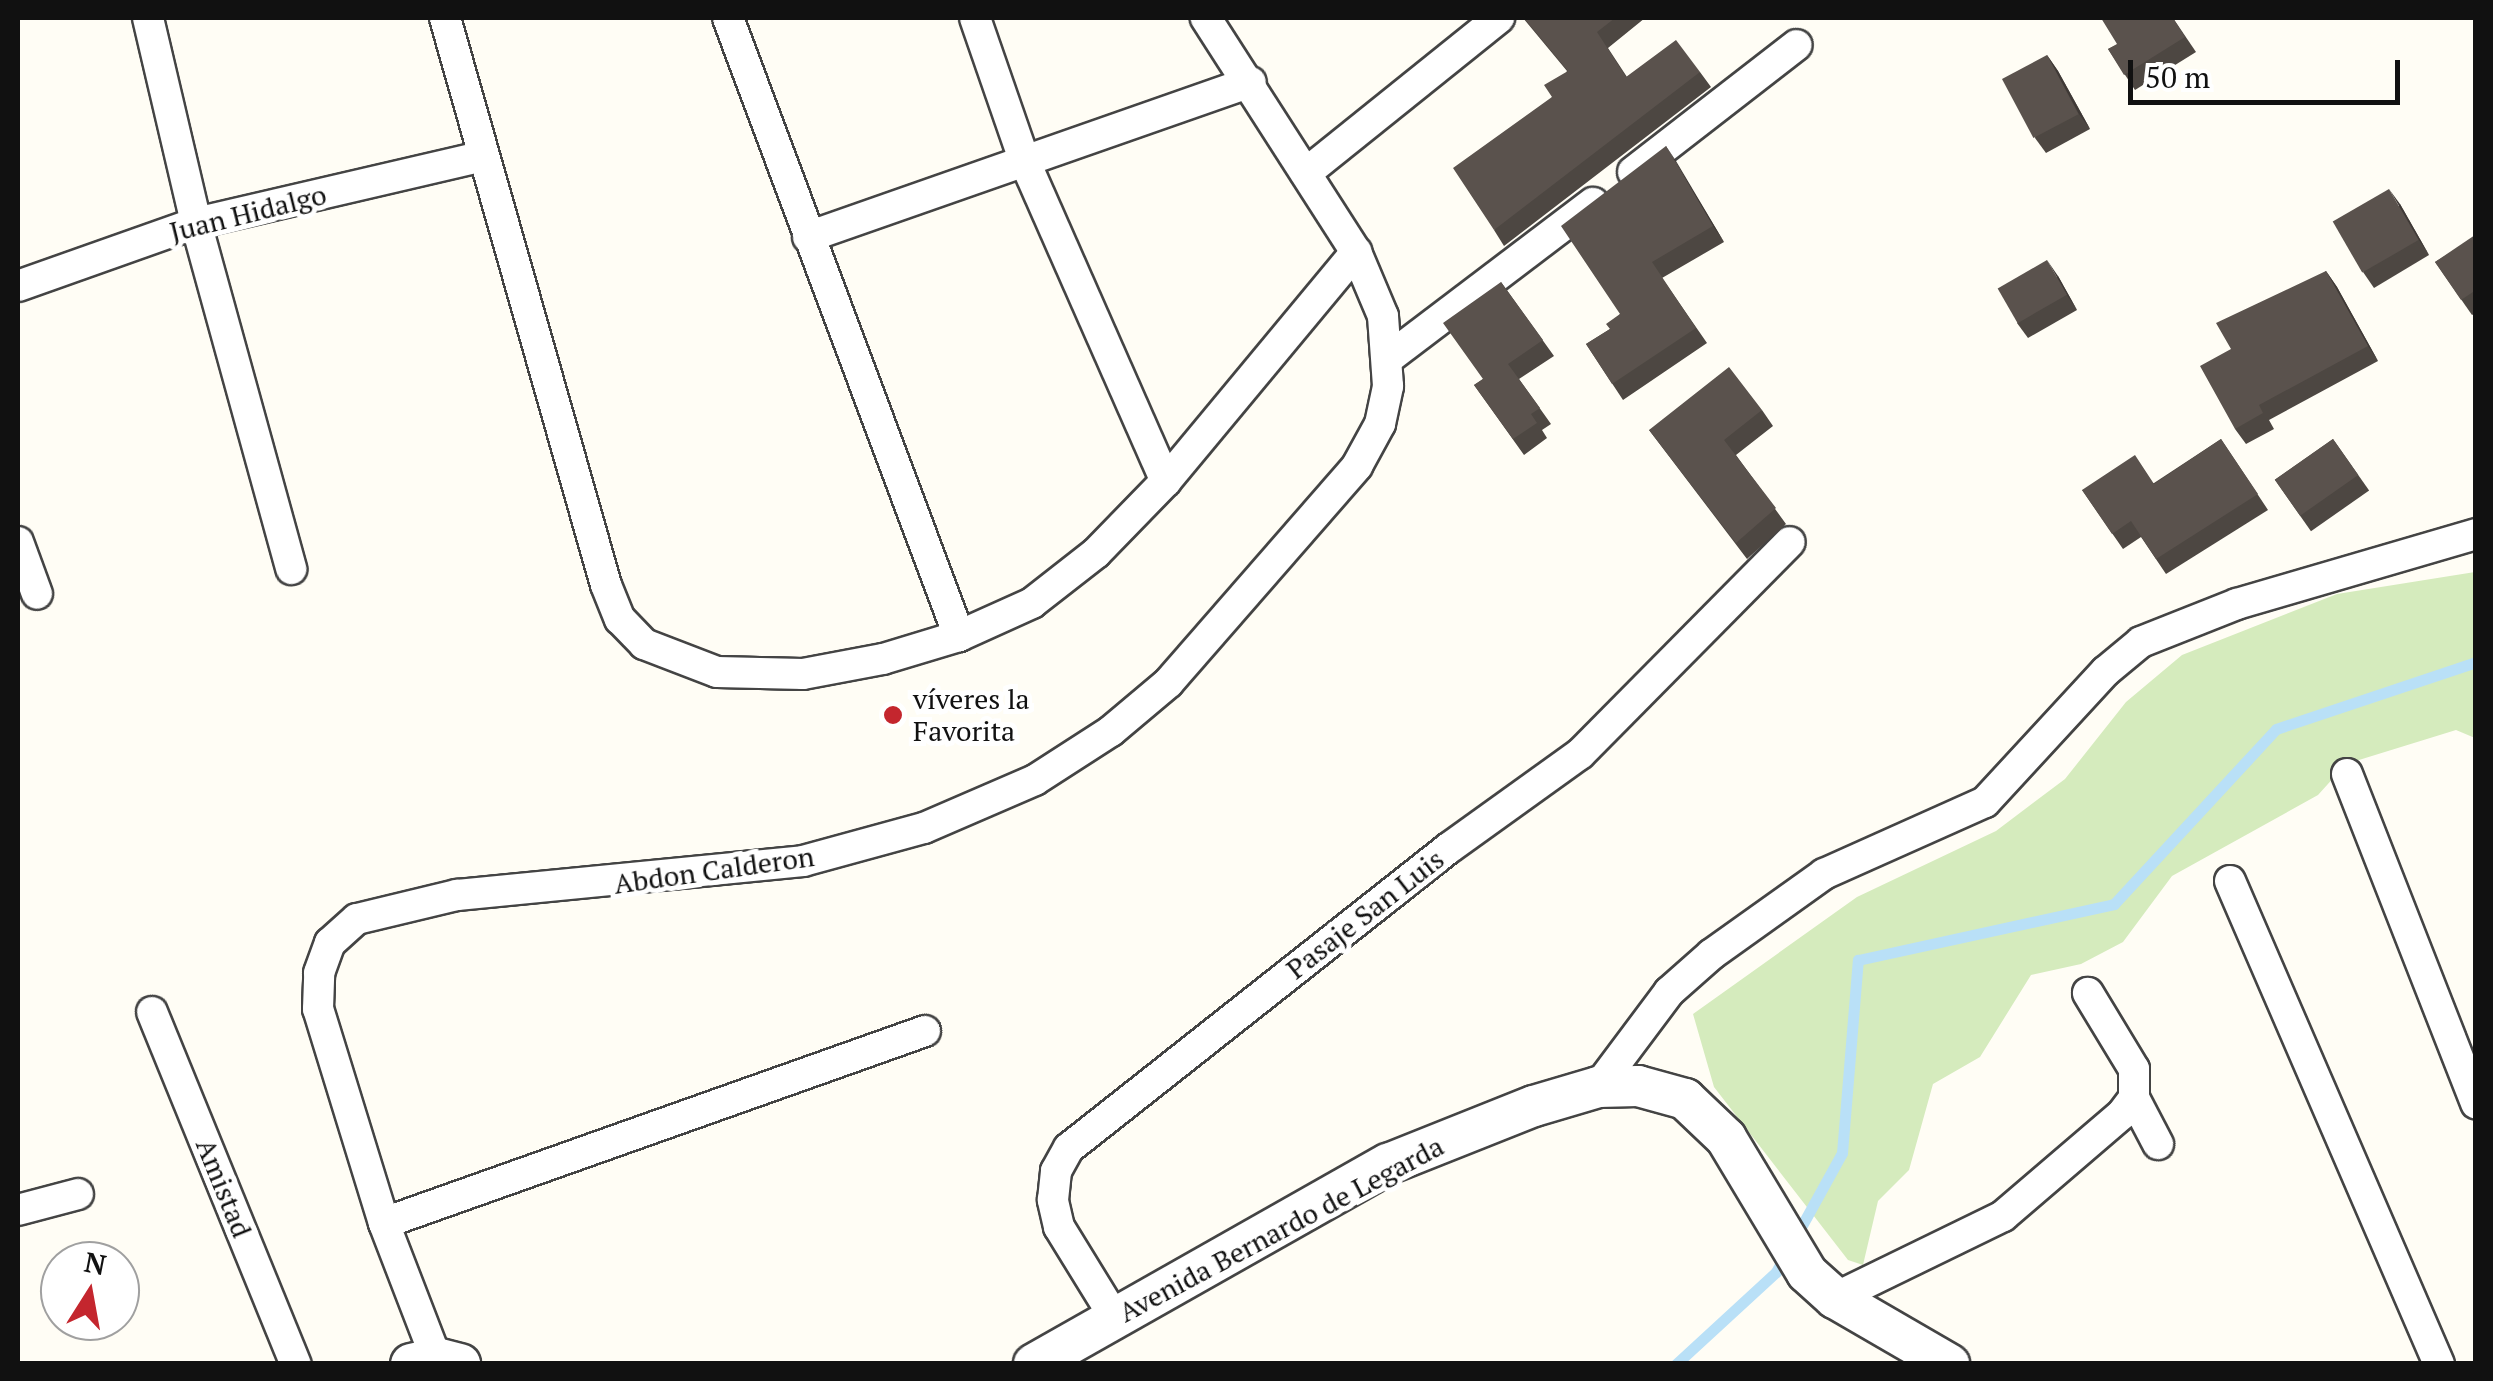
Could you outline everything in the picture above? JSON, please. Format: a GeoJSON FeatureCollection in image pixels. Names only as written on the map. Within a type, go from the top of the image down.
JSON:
{"type":"FeatureCollection","features":[{"type":"Feature","properties":{"kind":"street"},"geometry":{"type":"LineString","coordinates":[[148,18],[196,222],[291,569]]}},
{"type":"Feature","properties":{"kind":"street"},"geometry":{"type":"LineString","coordinates":[[445,18],[606,584],[620,619],[644,644],[717,672],[761,676],[883,659],[958,636],[1032,603],[1096,553],[1166,481],[1356,252]]}},
{"type":"Feature","properties":{"kind":"street"},"geometry":{"type":"LineString","coordinates":[[728,18],[958,636]]}},
{"type":"Feature","properties":{"kind":"street"},"geometry":{"type":"LineString","coordinates":[[975,18],[1025,162],[1166,481]]}},
{"type":"Feature","properties":{"kind":"street","name":"Abdon Calderon"},"geometry":{"type":"LineString","coordinates":[[436,1362],[384,1222],[318,1009],[319,973],[330,943],[358,919],[457,895],[803,862],[924,828],[1036,780],[1111,732],[1168,683],[1357,466],[1380,424],[1390,356],[1382,316],[1356,252],[1251,82],[1206,18]]}},
{"type":"Feature","properties":{"kind":"street"},"geometry":{"type":"LineString","coordinates":[[1306,173],[1499,18]]}},
{"type":"Feature","properties":{"kind":"street"},"geometry":{"type":"LineString","coordinates":[[1390,356],[1797,45]]}},
{"type":"Feature","properties":{"kind":"street"},"geometry":{"type":"LineString","coordinates":[[808,238],[1251,82]]}},
{"type":"Feature","properties":{"kind":"street","name":"Juan Hidalgo"},"geometry":{"type":"LineString","coordinates":[[18,286],[196,222],[483,156]]}},
{"type":"Feature","properties":{"kind":"street"},"geometry":{"type":"LineString","coordinates":[[1598,1087],[1646,1019],[1712,954],[1824,874],[1985,802],[2106,671],[2142,642],[2237,604],[2476,534]]}},
{"type":"Feature","properties":{"kind":"street"},"geometry":{"type":"LineString","coordinates":[[18,542],[37,594]]}},
{"type":"Feature","properties":{"kind":"street","name":"Pasaje San Luis"},"geometry":{"type":"LineString","coordinates":[[1115,1318],[1059,1228],[1054,1186],[1070,1148],[1434,860],[1580,754],[1790,542]]}},
{"type":"Feature","properties":{"kind":"street"},"geometry":{"type":"LineString","coordinates":[[2347,774],[2476,1104]]}},
{"type":"Feature","properties":{"kind":"street"},"geometry":{"type":"LineString","coordinates":[[2230,881],[2439,1364]]}},
{"type":"Feature","properties":{"kind":"street"},"geometry":{"type":"LineString","coordinates":[[2088,993],[2127,1052],[2134,1098],[2158,1144]]}},
{"type":"Feature","properties":{"kind":"street","name":"Amistad"},"geometry":{"type":"LineString","coordinates":[[152,1012],[296,1364]]}},
{"type":"Feature","properties":{"kind":"street"},"geometry":{"type":"LineString","coordinates":[[384,1222],[925,1030]]}},
{"type":"Feature","properties":{"kind":"street","name":"Avenida Bernardo de Legarda"},"geometry":{"type":"LineString","coordinates":[[1034,1364],[1388,1164],[1481,1123],[1598,1087],[1654,1088],[1685,1100],[1751,1172],[1821,1285]]}},
{"type":"Feature","properties":{"kind":"street"},"geometry":{"type":"LineString","coordinates":[[1821,1285],[2003,1216],[2062,1169],[2134,1098]]}},
{"type":"Feature","properties":{"kind":"street"},"geometry":{"type":"LineString","coordinates":[[18,1210],[78,1194]]}},
{"type":"Feature","properties":{"kind":"street"},"geometry":{"type":"LineString","coordinates":[[1821,1285],[1949,1364]]}},
{"type":"Feature","properties":{"kind":"green space"},"geometry":{"type":"Polygon","coordinates":[[[2475,572],[2475,738],[2456,730],[2346,764],[2318,795],[2172,876],[2123,942],[2081,964],[2031,975],[1980,1057],[1933,1084],[1909,1170],[1878,1201],[1863,1265],[1848,1260],[1714,1087],[1693,1014],[1857,897],[1996,831],[2065,779],[2126,702],[2182,655],[2337,594],[2475,572]]]}},
{"type":"Feature","properties":{"kind":"building"},"geometry":{"type":"Polygon","coordinates":[[[1524,18],[1615,18],[1597,32],[1626,77],[1676,40],[1700,72],[1494,230],[1453,168],[1552,97],[1544,85],[1568,71],[1524,18]]]}},
{"type":"Feature","properties":{"kind":"building"},"geometry":{"type":"Polygon","coordinates":[[[2101,18],[2173,18],[2185,37],[2124,75],[2108,49],[2117,44],[2101,18]]]}},
{"type":"Feature","properties":{"kind":"building"},"geometry":{"type":"Polygon","coordinates":[[[2047,55],[2078,114],[2033,138],[2002,79],[2047,55]]]}},
{"type":"Feature","properties":{"kind":"building"},"geometry":{"type":"Polygon","coordinates":[[[1666,146],[1713,226],[1652,262],[1696,328],[1612,384],[1586,344],[1610,329],[1606,324],[1620,314],[1561,226],[1666,146]]]}},
{"type":"Feature","properties":{"kind":"building"},"geometry":{"type":"Polygon","coordinates":[[[2389,189],[2418,240],[2362,273],[2333,222],[2389,189]]]}},
{"type":"Feature","properties":{"kind":"building"},"geometry":{"type":"Polygon","coordinates":[[[2475,235],[2476,290],[2461,300],[2435,262],[2475,235]]]}},
{"type":"Feature","properties":{"kind":"building"},"geometry":{"type":"Polygon","coordinates":[[[2047,260],[2067,295],[2018,323],[1998,288],[2047,260]]]}},
{"type":"Feature","properties":{"kind":"building"},"geometry":{"type":"Polygon","coordinates":[[[2326,271],[2368,346],[2259,405],[2263,413],[2235,429],[2200,366],[2231,349],[2216,323],[2326,271]]]}},
{"type":"Feature","properties":{"kind":"building"},"geometry":{"type":"Polygon","coordinates":[[[1501,282],[1543,340],[1508,364],[1540,408],[1531,414],[1537,423],[1513,439],[1474,385],[1483,379],[1443,323],[1501,282]]]}},
{"type":"Feature","properties":{"kind":"building"},"geometry":{"type":"Polygon","coordinates":[[[1729,367],[1762,410],[1724,440],[1776,508],[1736,543],[1649,430],[1729,367]]]}},
{"type":"Feature","properties":{"kind":"building"},"geometry":{"type":"Polygon","coordinates":[[[2221,439],[2258,494],[2156,559],[2131,521],[2112,534],[2082,490],[2135,455],[2154,484],[2221,439]]]}},
{"type":"Feature","properties":{"kind":"building"},"geometry":{"type":"Polygon","coordinates":[[[2333,439],[2358,475],[2300,516],[2275,480],[2333,439]]]}},
{"type":"Feature","properties":{"kind":"waterway"},"geometry":{"type":"LineString","coordinates":[[1795,1238],[1842,1153],[1858,960],[2114,904],[2276,729],[2476,662]]}},
{"type":"Feature","properties":{"kind":"waterway"},"geometry":{"type":"LineString","coordinates":[[1676,1364],[1776,1272],[1786,1254]]}},
{"type":"Feature","properties":{"kind":"place","name":"víveres la Favorita"},"geometry":{"type":"Point","coordinates":[893,715]}}]}
